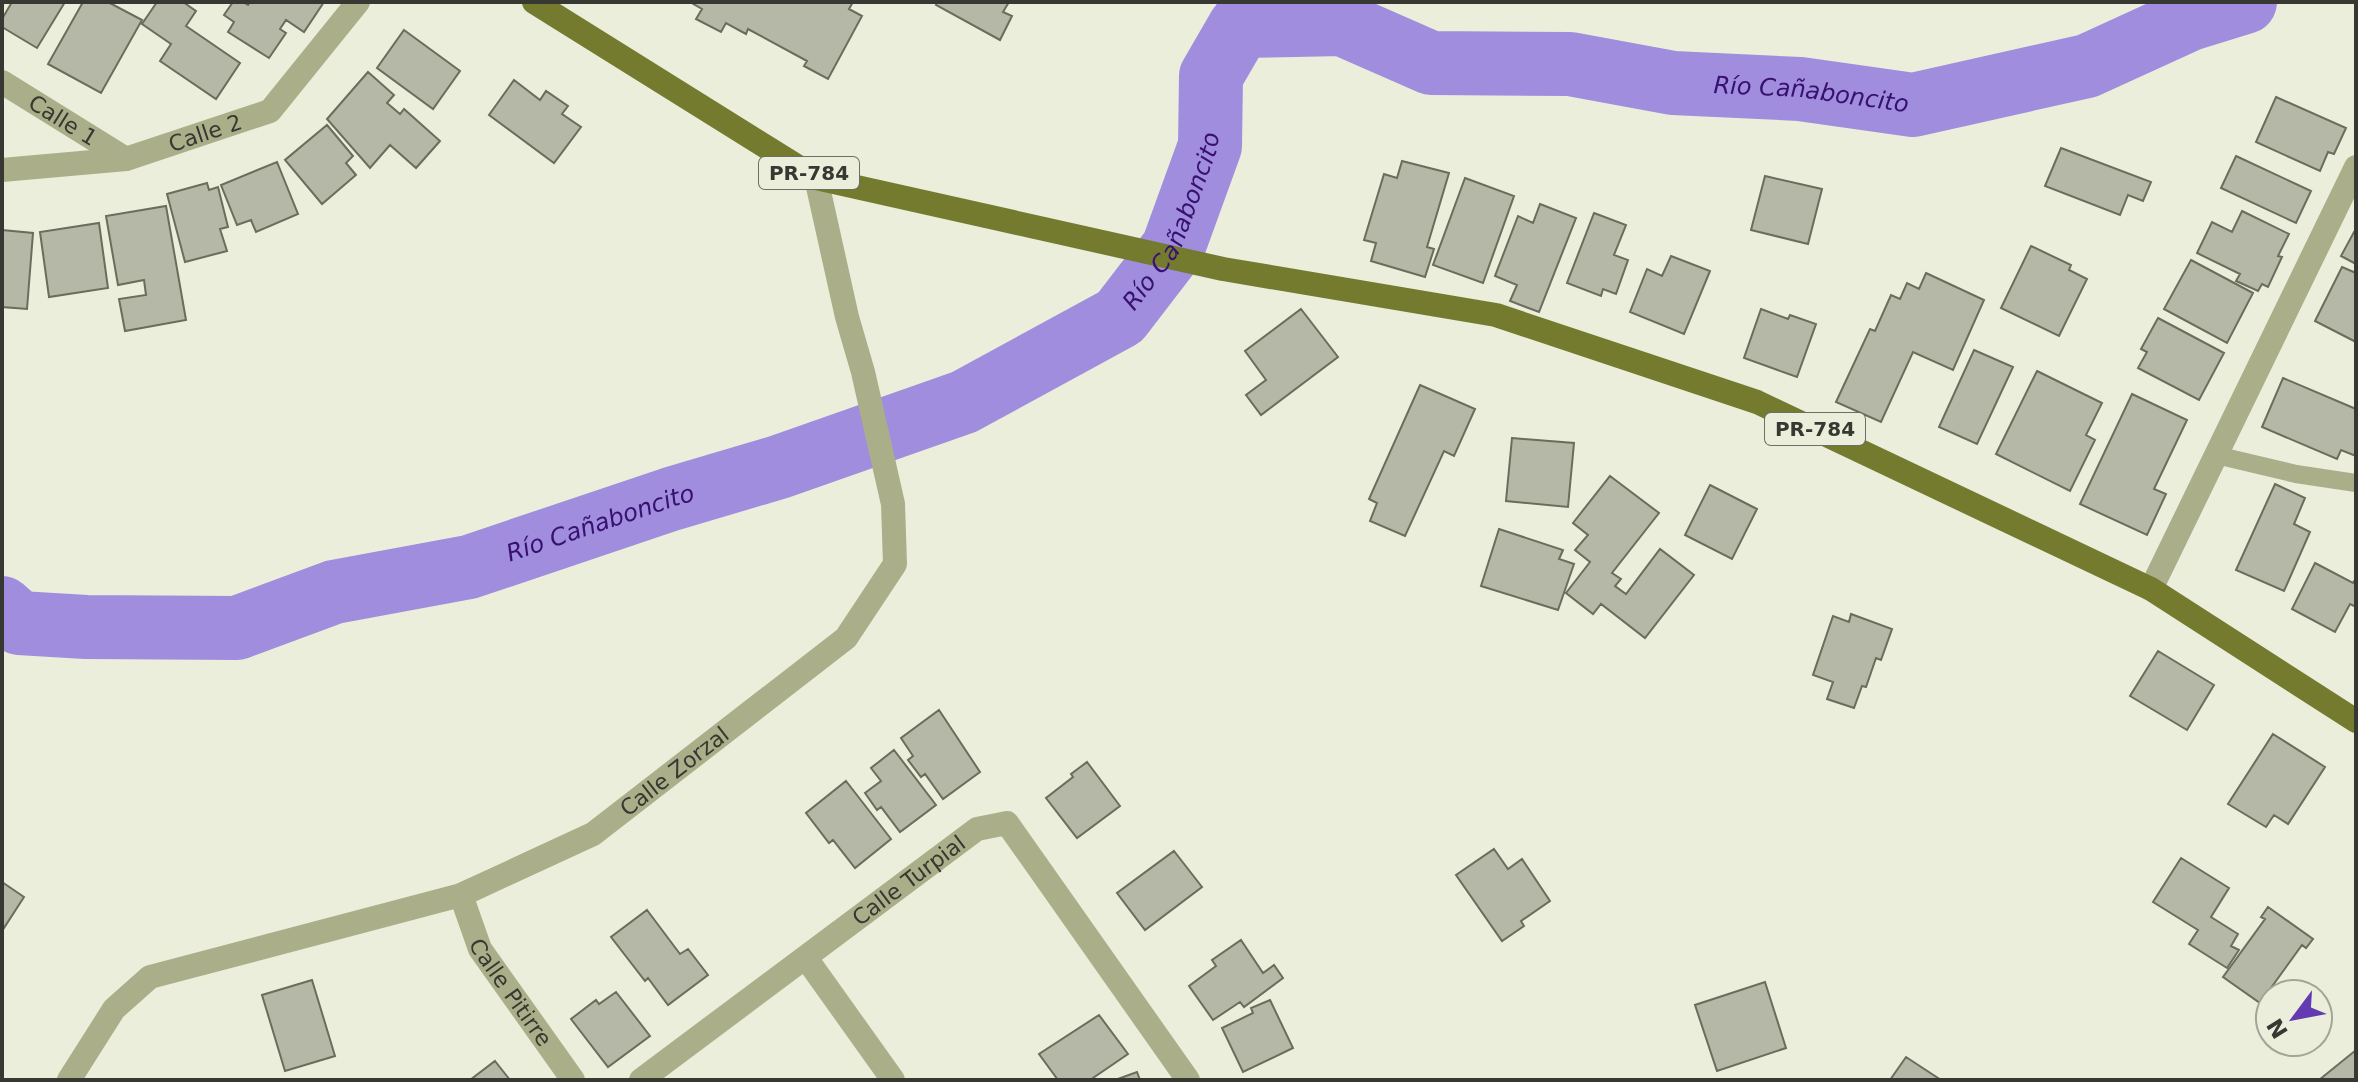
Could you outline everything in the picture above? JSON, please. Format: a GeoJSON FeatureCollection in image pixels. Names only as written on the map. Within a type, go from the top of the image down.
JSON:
{"type":"FeatureCollection","features":[{"type":"Feature","properties":{"kind":"main road","name":"PR-784"},"geometry":{"type":"LineString","coordinates":[[534,2],[816,178],[1223,269],[1496,315],[1757,402],[2151,589],[2356,721]]}},
{"type":"Feature","properties":{"kind":"street","name":"Calle 2"},"geometry":{"type":"LineString","coordinates":[[2,170],[126,159],[270,111],[358,2]]}},
{"type":"Feature","properties":{"kind":"street","name":"Calle 1"},"geometry":{"type":"LineString","coordinates":[[2,82],[126,159]]}},
{"type":"Feature","properties":{"kind":"street"},"geometry":{"type":"LineString","coordinates":[[2151,589],[2356,167]]}},
{"type":"Feature","properties":{"kind":"street","name":"Calle Zorzal"},"geometry":{"type":"LineString","coordinates":[[69,1080],[114,1009],[150,977],[461,895],[593,834],[846,638],[895,564],[893,504],[816,178]]}},
{"type":"Feature","properties":{"kind":"street","name":"Calle Turpial"},"geometry":{"type":"LineString","coordinates":[[641,1080],[977,829],[1007,823],[1188,1080]]}},
{"type":"Feature","properties":{"kind":"street","name":"Calle Pitirre"},"geometry":{"type":"LineString","coordinates":[[461,895],[480,949],[573,1080]]}},
{"type":"Feature","properties":{"kind":"street"},"geometry":{"type":"LineString","coordinates":[[806,958],[893,1080]]}},
{"type":"Feature","properties":{"kind":"lane"},"geometry":{"type":"LineString","coordinates":[[2216,455],[2296,474],[2356,483]]}},
{"type":"Feature","properties":{"kind":"building"},"geometry":{"type":"Polygon","coordinates":[[[12,2],[65,2],[37,48],[2,27],[2,19],[12,2]]]}},
{"type":"Feature","properties":{"kind":"building"},"geometry":{"type":"Polygon","coordinates":[[[83,2],[108,2],[142,20],[101,93],[48,64],[83,2]]]}},
{"type":"Feature","properties":{"kind":"building"},"geometry":{"type":"Polygon","coordinates":[[[157,2],[183,2],[196,11],[186,26],[240,63],[216,99],[160,61],[171,44],[142,24],[157,2]]]}},
{"type":"Feature","properties":{"kind":"building"},"geometry":{"type":"Polygon","coordinates":[[[233,2],[248,5],[250,2],[324,2],[304,32],[286,20],[280,29],[286,33],[269,58],[228,32],[234,22],[224,15],[233,2]]]}},
{"type":"Feature","properties":{"kind":"building"},"geometry":{"type":"Polygon","coordinates":[[[690,2],[853,2],[849,9],[862,16],[828,79],[804,66],[807,61],[748,29],[746,34],[726,23],[721,32],[696,19],[702,9],[690,2]]]}},
{"type":"Feature","properties":{"kind":"building"},"geometry":{"type":"Polygon","coordinates":[[[938,2],[1009,2],[1003,12],[1012,16],[1000,40],[936,5],[938,2]]]}},
{"type":"Feature","properties":{"kind":"building"},"geometry":{"type":"Polygon","coordinates":[[[404,30],[460,71],[433,109],[377,68],[404,30]]]}},
{"type":"Feature","properties":{"kind":"building"},"geometry":{"type":"Polygon","coordinates":[[[368,72],[394,95],[387,103],[400,114],[404,109],[440,141],[416,168],[390,145],[370,168],[327,119],[368,72]]]}},
{"type":"Feature","properties":{"kind":"building"},"geometry":{"type":"Polygon","coordinates":[[[514,80],[540,100],[546,91],[568,106],[562,114],[581,127],[554,163],[489,115],[514,80]]]}},
{"type":"Feature","properties":{"kind":"building"},"geometry":{"type":"Polygon","coordinates":[[[2276,97],[2346,128],[2334,154],[2328,152],[2320,171],[2256,142],[2276,97]]]}},
{"type":"Feature","properties":{"kind":"building"},"geometry":{"type":"Polygon","coordinates":[[[327,125],[353,156],[346,163],[356,175],[322,204],[285,160],[327,125]]]}},
{"type":"Feature","properties":{"kind":"building"},"geometry":{"type":"Polygon","coordinates":[[[2061,148],[2151,182],[2143,201],[2128,195],[2120,215],[2045,186],[2061,148]]]}},
{"type":"Feature","properties":{"kind":"building"},"geometry":{"type":"Polygon","coordinates":[[[2236,156],[2311,191],[2296,223],[2221,188],[2236,156]]]}},
{"type":"Feature","properties":{"kind":"building"},"geometry":{"type":"Polygon","coordinates":[[[1402,161],[1449,173],[1427,247],[1434,249],[1425,277],[1371,261],[1376,243],[1364,240],[1384,174],[1397,178],[1402,161]]]}},
{"type":"Feature","properties":{"kind":"building"},"geometry":{"type":"Polygon","coordinates":[[[277,162],[298,214],[256,232],[251,220],[237,225],[221,185],[277,162]]]}},
{"type":"Feature","properties":{"kind":"building"},"geometry":{"type":"Polygon","coordinates":[[[1765,176],[1822,189],[1808,244],[1751,230],[1765,176]]]}},
{"type":"Feature","properties":{"kind":"building"},"geometry":{"type":"Polygon","coordinates":[[[1465,178],[1514,196],[1483,283],[1433,265],[1465,178]]]}},
{"type":"Feature","properties":{"kind":"building"},"geometry":{"type":"Polygon","coordinates":[[[207,183],[209,190],[218,187],[228,227],[220,229],[227,251],[185,262],[167,194],[207,183]]]}},
{"type":"Feature","properties":{"kind":"building"},"geometry":{"type":"Polygon","coordinates":[[[1540,204],[1576,218],[1539,312],[1510,301],[1517,285],[1495,276],[1518,216],[1533,223],[1540,204]]]}},
{"type":"Feature","properties":{"kind":"building"},"geometry":{"type":"Polygon","coordinates":[[[166,206],[186,320],[125,331],[119,299],[146,295],[144,280],[118,285],[106,216],[166,206]]]}},
{"type":"Feature","properties":{"kind":"building"},"geometry":{"type":"Polygon","coordinates":[[[2242,211],[2289,234],[2268,287],[2262,284],[2258,291],[2236,281],[2240,274],[2197,253],[2212,222],[2232,232],[2242,211]]]}},
{"type":"Feature","properties":{"kind":"building"},"geometry":{"type":"Polygon","coordinates":[[[1594,213],[1626,225],[1614,255],[1628,260],[1616,294],[1603,289],[1601,296],[1567,283],[1594,213]]]}},
{"type":"Feature","properties":{"kind":"building"},"geometry":{"type":"Polygon","coordinates":[[[99,223],[108,288],[49,297],[40,232],[99,223]]]}},
{"type":"Feature","properties":{"kind":"building"},"geometry":{"type":"Polygon","coordinates":[[[2,230],[33,233],[27,309],[2,307],[2,230]]]}},
{"type":"Feature","properties":{"kind":"building"},"geometry":{"type":"Polygon","coordinates":[[[2356,233],[2356,264],[2341,256],[2356,233]]]}},
{"type":"Feature","properties":{"kind":"building"},"geometry":{"type":"Polygon","coordinates":[[[2031,246],[2071,265],[2069,270],[2087,279],[2059,336],[2001,308],[2031,246]]]}},
{"type":"Feature","properties":{"kind":"building"},"geometry":{"type":"Polygon","coordinates":[[[1671,256],[1710,271],[1684,334],[1630,312],[1647,269],[1662,276],[1671,256]]]}},
{"type":"Feature","properties":{"kind":"building"},"geometry":{"type":"Polygon","coordinates":[[[2191,260],[2253,293],[2227,343],[2164,309],[2191,260]]]}},
{"type":"Feature","properties":{"kind":"building"},"geometry":{"type":"Polygon","coordinates":[[[2342,267],[2356,273],[2356,342],[2315,321],[2342,267]]]}},
{"type":"Feature","properties":{"kind":"building"},"geometry":{"type":"Polygon","coordinates":[[[1926,273],[1984,300],[1953,370],[1913,352],[1881,422],[1836,402],[1870,329],[1875,331],[1891,295],[1900,299],[1907,283],[1919,289],[1926,273]]]}},
{"type":"Feature","properties":{"kind":"building"},"geometry":{"type":"Polygon","coordinates":[[[1301,309],[1338,357],[1261,415],[1246,395],[1266,380],[1245,351],[1301,309]]]}},
{"type":"Feature","properties":{"kind":"building"},"geometry":{"type":"Polygon","coordinates":[[[1761,309],[1788,319],[1790,315],[1816,324],[1797,377],[1744,358],[1761,309]]]}},
{"type":"Feature","properties":{"kind":"building"},"geometry":{"type":"Polygon","coordinates":[[[2158,318],[2224,353],[2199,400],[2138,368],[2147,352],[2141,349],[2158,318]]]}},
{"type":"Feature","properties":{"kind":"building"},"geometry":{"type":"Polygon","coordinates":[[[1974,350],[2013,367],[1977,444],[1939,427],[1974,350]]]}},
{"type":"Feature","properties":{"kind":"building"},"geometry":{"type":"Polygon","coordinates":[[[2037,371],[2102,403],[2086,435],[2095,440],[2070,491],[1996,454],[2037,371]]]}},
{"type":"Feature","properties":{"kind":"building"},"geometry":{"type":"Polygon","coordinates":[[[2283,378],[2356,409],[2356,456],[2341,450],[2337,459],[2262,427],[2283,378]]]}},
{"type":"Feature","properties":{"kind":"building"},"geometry":{"type":"Polygon","coordinates":[[[1420,385],[1475,409],[1454,456],[1444,451],[1405,536],[1370,521],[1377,503],[1369,499],[1420,385]]]}},
{"type":"Feature","properties":{"kind":"building"},"geometry":{"type":"Polygon","coordinates":[[[2132,394],[2187,420],[2154,489],[2166,494],[2147,535],[2080,504],[2132,394]]]}},
{"type":"Feature","properties":{"kind":"building"},"geometry":{"type":"Polygon","coordinates":[[[1512,438],[1574,443],[1568,507],[1506,501],[1512,438]]]}},
{"type":"Feature","properties":{"kind":"building"},"geometry":{"type":"Polygon","coordinates":[[[1610,476],[1659,513],[1612,573],[1621,579],[1615,586],[1626,594],[1660,549],[1694,575],[1645,638],[1601,604],[1593,614],[1566,593],[1590,562],[1575,550],[1588,535],[1573,523],[1610,476]]]}},
{"type":"Feature","properties":{"kind":"building"},"geometry":{"type":"Polygon","coordinates":[[[2275,484],[2305,498],[2294,524],[2310,532],[2284,591],[2236,570],[2275,484]]]}},
{"type":"Feature","properties":{"kind":"building"},"geometry":{"type":"Polygon","coordinates":[[[1710,485],[1757,509],[1732,559],[1685,535],[1710,485]]]}},
{"type":"Feature","properties":{"kind":"building"},"geometry":{"type":"Polygon","coordinates":[[[1499,529],[1563,550],[1559,559],[1574,564],[1558,610],[1481,586],[1499,529]]]}},
{"type":"Feature","properties":{"kind":"building"},"geometry":{"type":"Polygon","coordinates":[[[2315,563],[2353,583],[2356,578],[2356,607],[2350,604],[2335,632],[2292,609],[2315,563]]]}},
{"type":"Feature","properties":{"kind":"building"},"geometry":{"type":"Polygon","coordinates":[[[1851,614],[1892,629],[1881,660],[1876,658],[1866,687],[1862,686],[1854,708],[1827,699],[1833,682],[1813,675],[1833,616],[1849,622],[1851,614]]]}},
{"type":"Feature","properties":{"kind":"building"},"geometry":{"type":"Polygon","coordinates":[[[2158,651],[2214,685],[2187,730],[2130,696],[2158,651]]]}},
{"type":"Feature","properties":{"kind":"building"},"geometry":{"type":"Polygon","coordinates":[[[939,710],[980,772],[943,799],[925,774],[921,777],[908,760],[913,756],[901,738],[939,710]]]}},
{"type":"Feature","properties":{"kind":"building"},"geometry":{"type":"Polygon","coordinates":[[[2273,734],[2325,767],[2288,824],[2274,815],[2266,827],[2228,804],[2273,734]]]}},
{"type":"Feature","properties":{"kind":"building"},"geometry":{"type":"Polygon","coordinates":[[[894,750],[936,805],[900,832],[881,807],[877,810],[865,793],[881,781],[871,768],[894,750]]]}},
{"type":"Feature","properties":{"kind":"building"},"geometry":{"type":"Polygon","coordinates":[[[1087,762],[1120,806],[1077,838],[1046,798],[1087,762]]]}},
{"type":"Feature","properties":{"kind":"building"},"geometry":{"type":"Polygon","coordinates":[[[846,781],[891,839],[855,868],[833,840],[829,843],[806,813],[846,781]]]}},
{"type":"Feature","properties":{"kind":"building"},"geometry":{"type":"Polygon","coordinates":[[[1494,849],[1508,869],[1522,859],[1550,901],[1521,921],[1524,926],[1502,941],[1456,875],[1494,849]]]}},
{"type":"Feature","properties":{"kind":"building"},"geometry":{"type":"Polygon","coordinates":[[[1174,851],[1202,887],[1145,930],[1117,893],[1174,851]]]}},
{"type":"Feature","properties":{"kind":"building"},"geometry":{"type":"Polygon","coordinates":[[[2181,858],[2229,888],[2211,917],[2238,934],[2231,946],[2239,950],[2227,968],[2189,944],[2198,930],[2153,902],[2181,858]]]}},
{"type":"Feature","properties":{"kind":"building"},"geometry":{"type":"Polygon","coordinates":[[[2,882],[24,897],[2,931],[2,882]]]}},
{"type":"Feature","properties":{"kind":"building"},"geometry":{"type":"Polygon","coordinates":[[[2268,907],[2313,939],[2306,948],[2302,945],[2278,978],[2254,978],[2254,999],[2223,977],[2265,919],[2261,917],[2268,907]]]}},
{"type":"Feature","properties":{"kind":"building"},"geometry":{"type":"Polygon","coordinates":[[[647,910],[680,954],[688,949],[708,975],[668,1005],[611,937],[647,910]]]}},
{"type":"Feature","properties":{"kind":"building"},"geometry":{"type":"Polygon","coordinates":[[[1241,940],[1263,973],[1274,965],[1283,978],[1244,1007],[1240,1002],[1213,1020],[1189,986],[1216,966],[1212,960],[1241,940]]]}},
{"type":"Feature","properties":{"kind":"building"},"geometry":{"type":"Polygon","coordinates":[[[312,980],[335,1056],[285,1071],[262,995],[312,980]]]}},
{"type":"Feature","properties":{"kind":"building"},"geometry":{"type":"Polygon","coordinates":[[[1765,982],[1786,1048],[1717,1071],[1695,1005],[1765,982]]]}},
{"type":"Feature","properties":{"kind":"building"},"geometry":{"type":"Polygon","coordinates":[[[616,992],[650,1036],[608,1067],[571,1019],[596,1000],[599,1004],[616,992]]]}},
{"type":"Feature","properties":{"kind":"building"},"geometry":{"type":"Polygon","coordinates":[[[1270,1000],[1293,1048],[1243,1072],[1222,1028],[1253,1013],[1251,1008],[1270,1000]]]}},
{"type":"Feature","properties":{"kind":"building"},"geometry":{"type":"Polygon","coordinates":[[[1099,1015],[1128,1054],[1090,1080],[1058,1080],[1039,1054],[1099,1015]]]}},
{"type":"Feature","properties":{"kind":"building"},"geometry":{"type":"Polygon","coordinates":[[[2356,1050],[2356,1080],[2319,1080],[2356,1050]]]}},
{"type":"Feature","properties":{"kind":"building"},"geometry":{"type":"Polygon","coordinates":[[[1906,1057],[1941,1080],[1890,1080],[1906,1057]]]}},
{"type":"Feature","properties":{"kind":"building"},"geometry":{"type":"Polygon","coordinates":[[[495,1061],[510,1080],[470,1080],[495,1061]]]}},
{"type":"Feature","properties":{"kind":"building"},"geometry":{"type":"Polygon","coordinates":[[[1137,1072],[1140,1080],[1115,1080],[1137,1072]]]}},
{"type":"Feature","properties":{"kind":"waterway","name":"Río Cañaboncito"},"geometry":{"type":"LineString","coordinates":[[2,608],[19,623],[86,627],[237,628],[334,592],[469,567],[671,499],[779,467],[964,402],[1120,317],[1173,248],[1210,146],[1211,76],[1240,26],[1342,24],[1431,63],[1570,64],[1673,83],[1800,89],[1913,105],[2087,66],[2190,19],[2245,2]]}}]}
